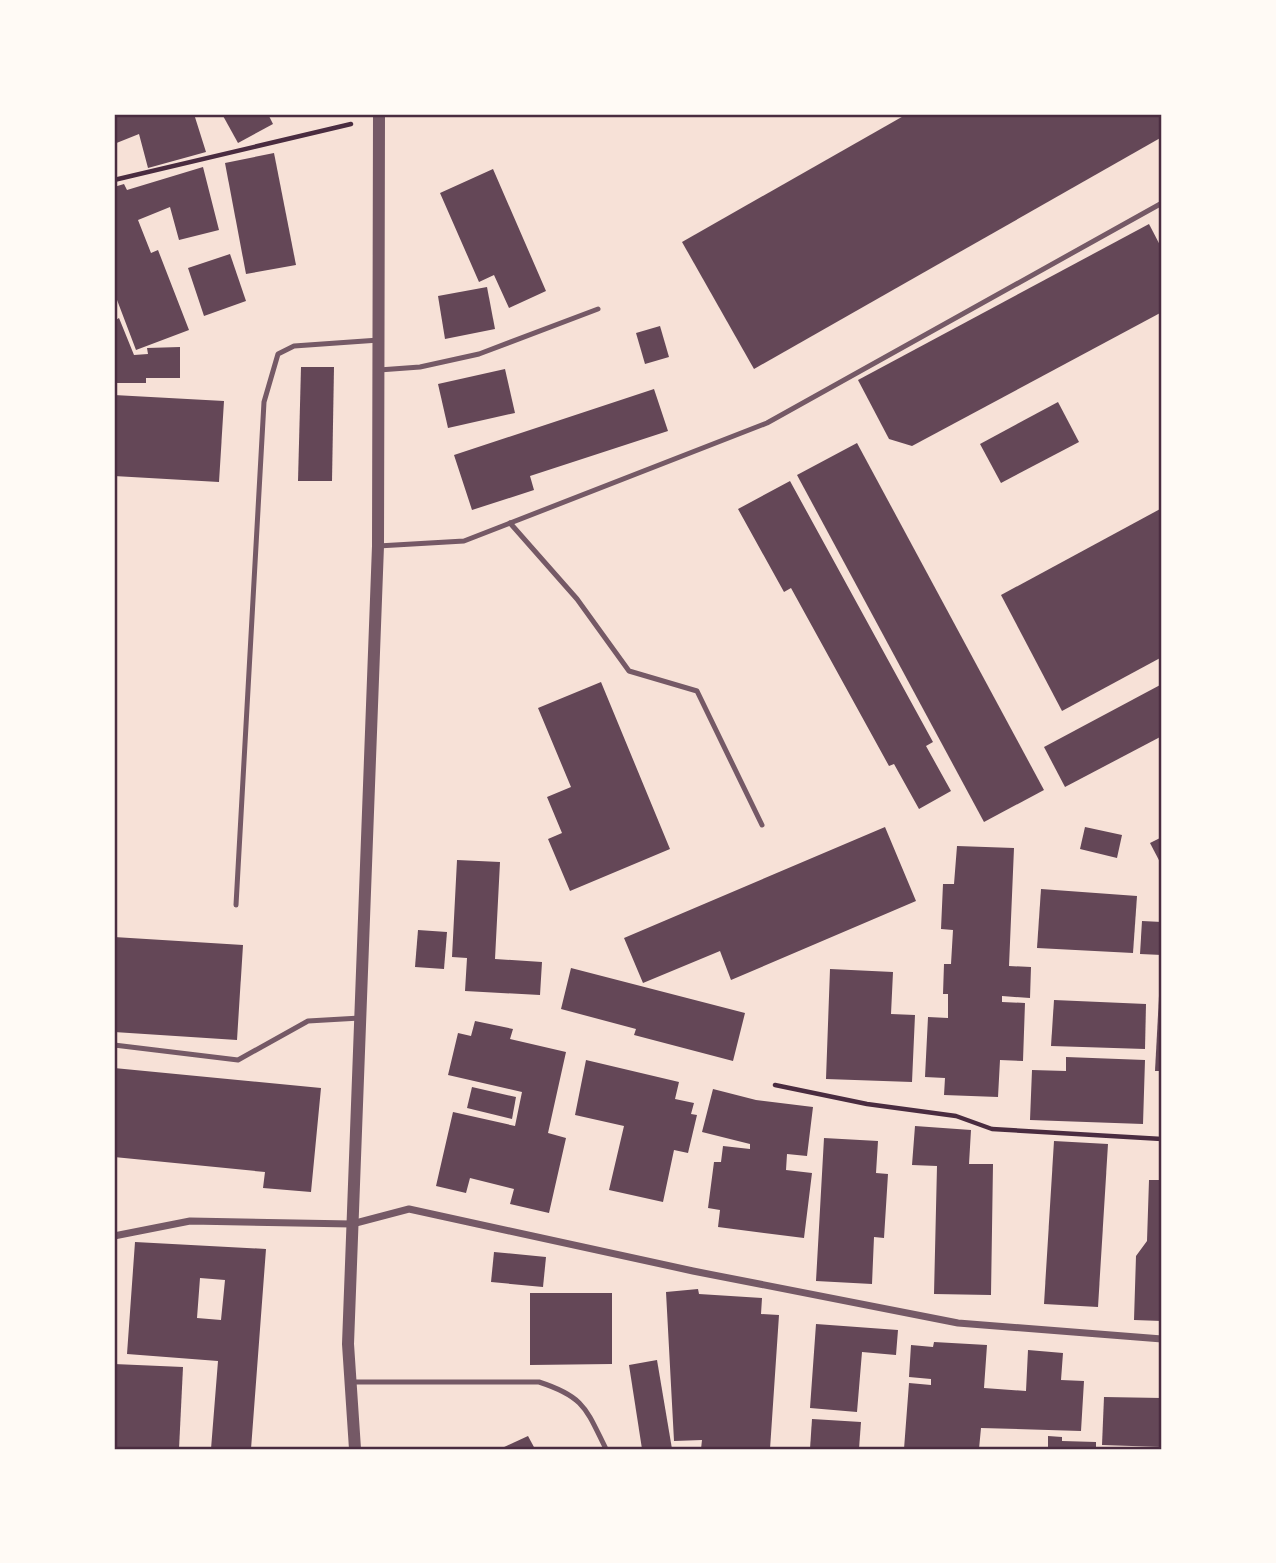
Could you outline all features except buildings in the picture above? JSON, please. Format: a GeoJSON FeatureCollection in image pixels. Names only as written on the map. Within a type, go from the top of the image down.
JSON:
{"type":"FeatureCollection","features":[{"type":"Feature","properties":{"kind":"street"},"geometry":{"type":"LineString","coordinates":[[355,1449],[348,1343],[379,546],[379,116]]}},
{"type":"Feature","properties":{"kind":"street"},"geometry":{"type":"LineString","coordinates":[[114,1237],[190,1221],[352,1224],[409,1209],[693,1271],[958,1323],[1162,1339]]}},
{"type":"Feature","properties":{"kind":"lane"},"geometry":{"type":"LineString","coordinates":[[379,546],[464,541],[767,423],[1162,202]]}},
{"type":"Feature","properties":{"kind":"lane"},"geometry":{"type":"LineString","coordinates":[[379,370],[420,367],[479,354],[598,309]]}},
{"type":"Feature","properties":{"kind":"lane"},"geometry":{"type":"LineString","coordinates":[[236,905],[264,402],[278,354],[294,346],[379,340]]}},
{"type":"Feature","properties":{"kind":"lane"},"geometry":{"type":"LineString","coordinates":[[510,523],[578,599],[629,671],[697,691],[762,825]]}},
{"type":"Feature","properties":{"kind":"lane"},"geometry":{"type":"LineString","coordinates":[[114,1045],[238,1060],[308,1021],[360,1018]]}},
{"type":"Feature","properties":{"kind":"lane"},"geometry":{"type":"LineString","coordinates":[[351,1382],[539,1382],[560,1389],[583,1403],[606,1449]]}},
{"type":"Feature","properties":{"kind":"path"},"geometry":{"type":"LineString","coordinates":[[114,180],[379,116]]}},
{"type":"Feature","properties":{"kind":"path"},"geometry":{"type":"LineString","coordinates":[[775,1085],[867,1104],[956,1116],[992,1129],[1162,1139]]}}]}
